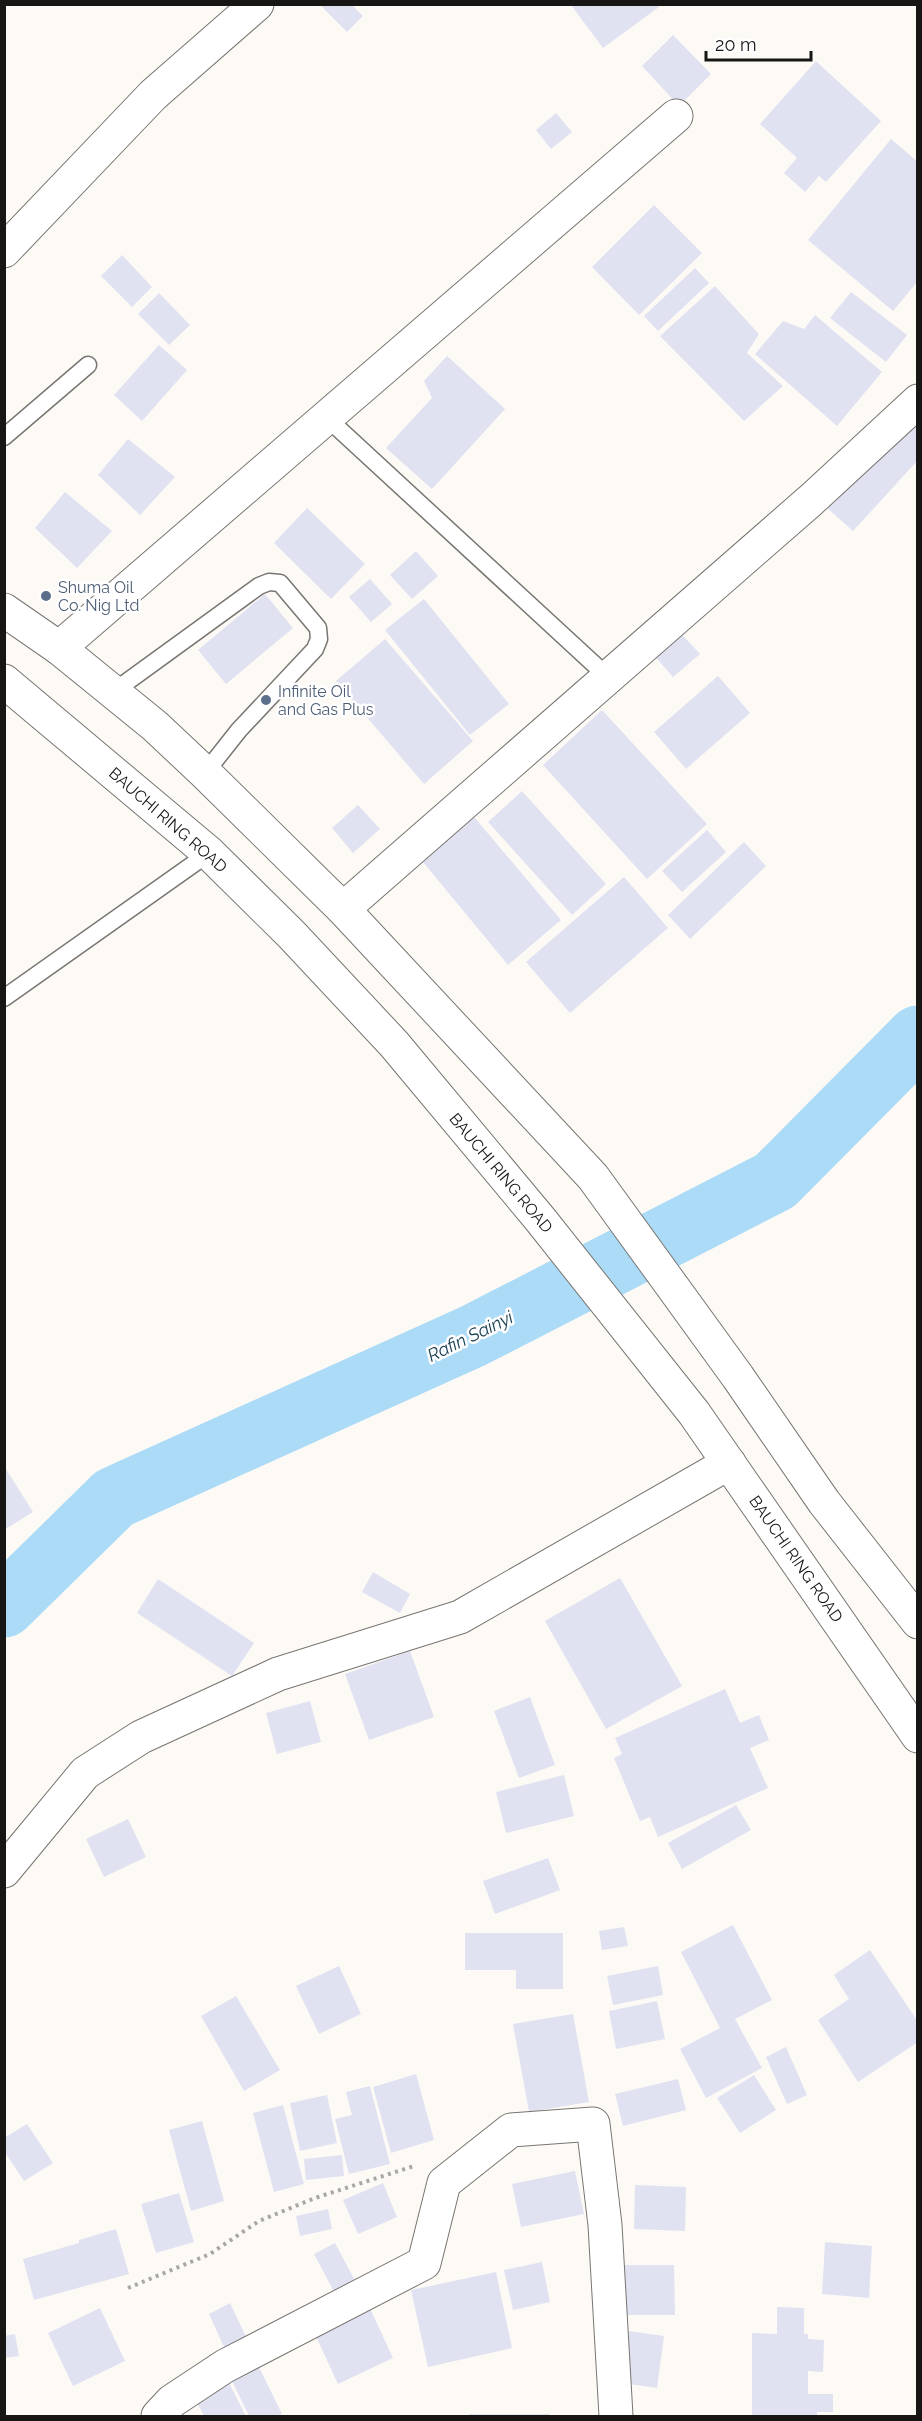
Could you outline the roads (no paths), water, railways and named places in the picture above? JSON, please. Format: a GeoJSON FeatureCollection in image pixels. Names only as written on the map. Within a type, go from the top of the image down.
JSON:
{"type":"FeatureCollection","features":[{"type":"Feature","properties":{"kind":"street"},"geometry":{"type":"LineString","coordinates":[[4,252],[153,95],[257,4]]}},
{"type":"Feature","properties":{"kind":"street"},"geometry":{"type":"LineString","coordinates":[[59,648],[676,117]]}},
{"type":"Feature","properties":{"kind":"street"},"geometry":{"type":"LineString","coordinates":[[343,909],[811,500],[918,401]]}},
{"type":"Feature","properties":{"kind":"street"},"geometry":{"type":"LineString","coordinates":[[4,610],[59,648],[155,726],[205,773],[343,909],[593,1177],[738,1377],[824,1502],[918,1622]]}},
{"type":"Feature","properties":{"kind":"street","name":"BAUCHI RING ROAD"},"geometry":{"type":"LineString","coordinates":[[4,681],[209,853],[292,935],[394,1044],[540,1219],[694,1413],[918,1736]]}},
{"type":"Feature","properties":{"kind":"street"},"geometry":{"type":"LineString","coordinates":[[4,1871],[85,1773],[141,1737],[278,1674],[460,1617],[729,1463]]}},
{"type":"Feature","properties":{"kind":"street"},"geometry":{"type":"LineString","coordinates":[[158,2416],[172,2401],[225,2367],[424,2263],[444,2183],[511,2130],[593,2124],[605,2225],[616,2416]]}},
{"type":"Feature","properties":{"kind":"lane"},"geometry":{"type":"LineString","coordinates":[[4,437],[88,365]]}},
{"type":"Feature","properties":{"kind":"lane"},"geometry":{"type":"LineString","coordinates":[[327,418],[609,678]]}},
{"type":"Feature","properties":{"kind":"lane"},"geometry":{"type":"LineString","coordinates":[[113,692],[259,586],[269,582],[280,584],[318,628],[319,639],[315,648],[239,730],[205,773]]}},
{"type":"Feature","properties":{"kind":"lane"},"geometry":{"type":"LineString","coordinates":[[4,998],[209,853]]}},
{"type":"Feature","properties":{"kind":"waterway","name":"Rafin Sainyi"},"geometry":{"type":"LineString","coordinates":[[4,1606],[114,1498],[473,1336],[775,1181],[918,1037]]}},
{"type":"Feature","properties":{"kind":"place","name":"Shuma Oil Co. Nig Ltd"},"geometry":{"type":"Point","coordinates":[46,596]}},
{"type":"Feature","properties":{"kind":"place","name":"Infinite Oil and Gas Plus"},"geometry":{"type":"Point","coordinates":[266,700]}}]}
